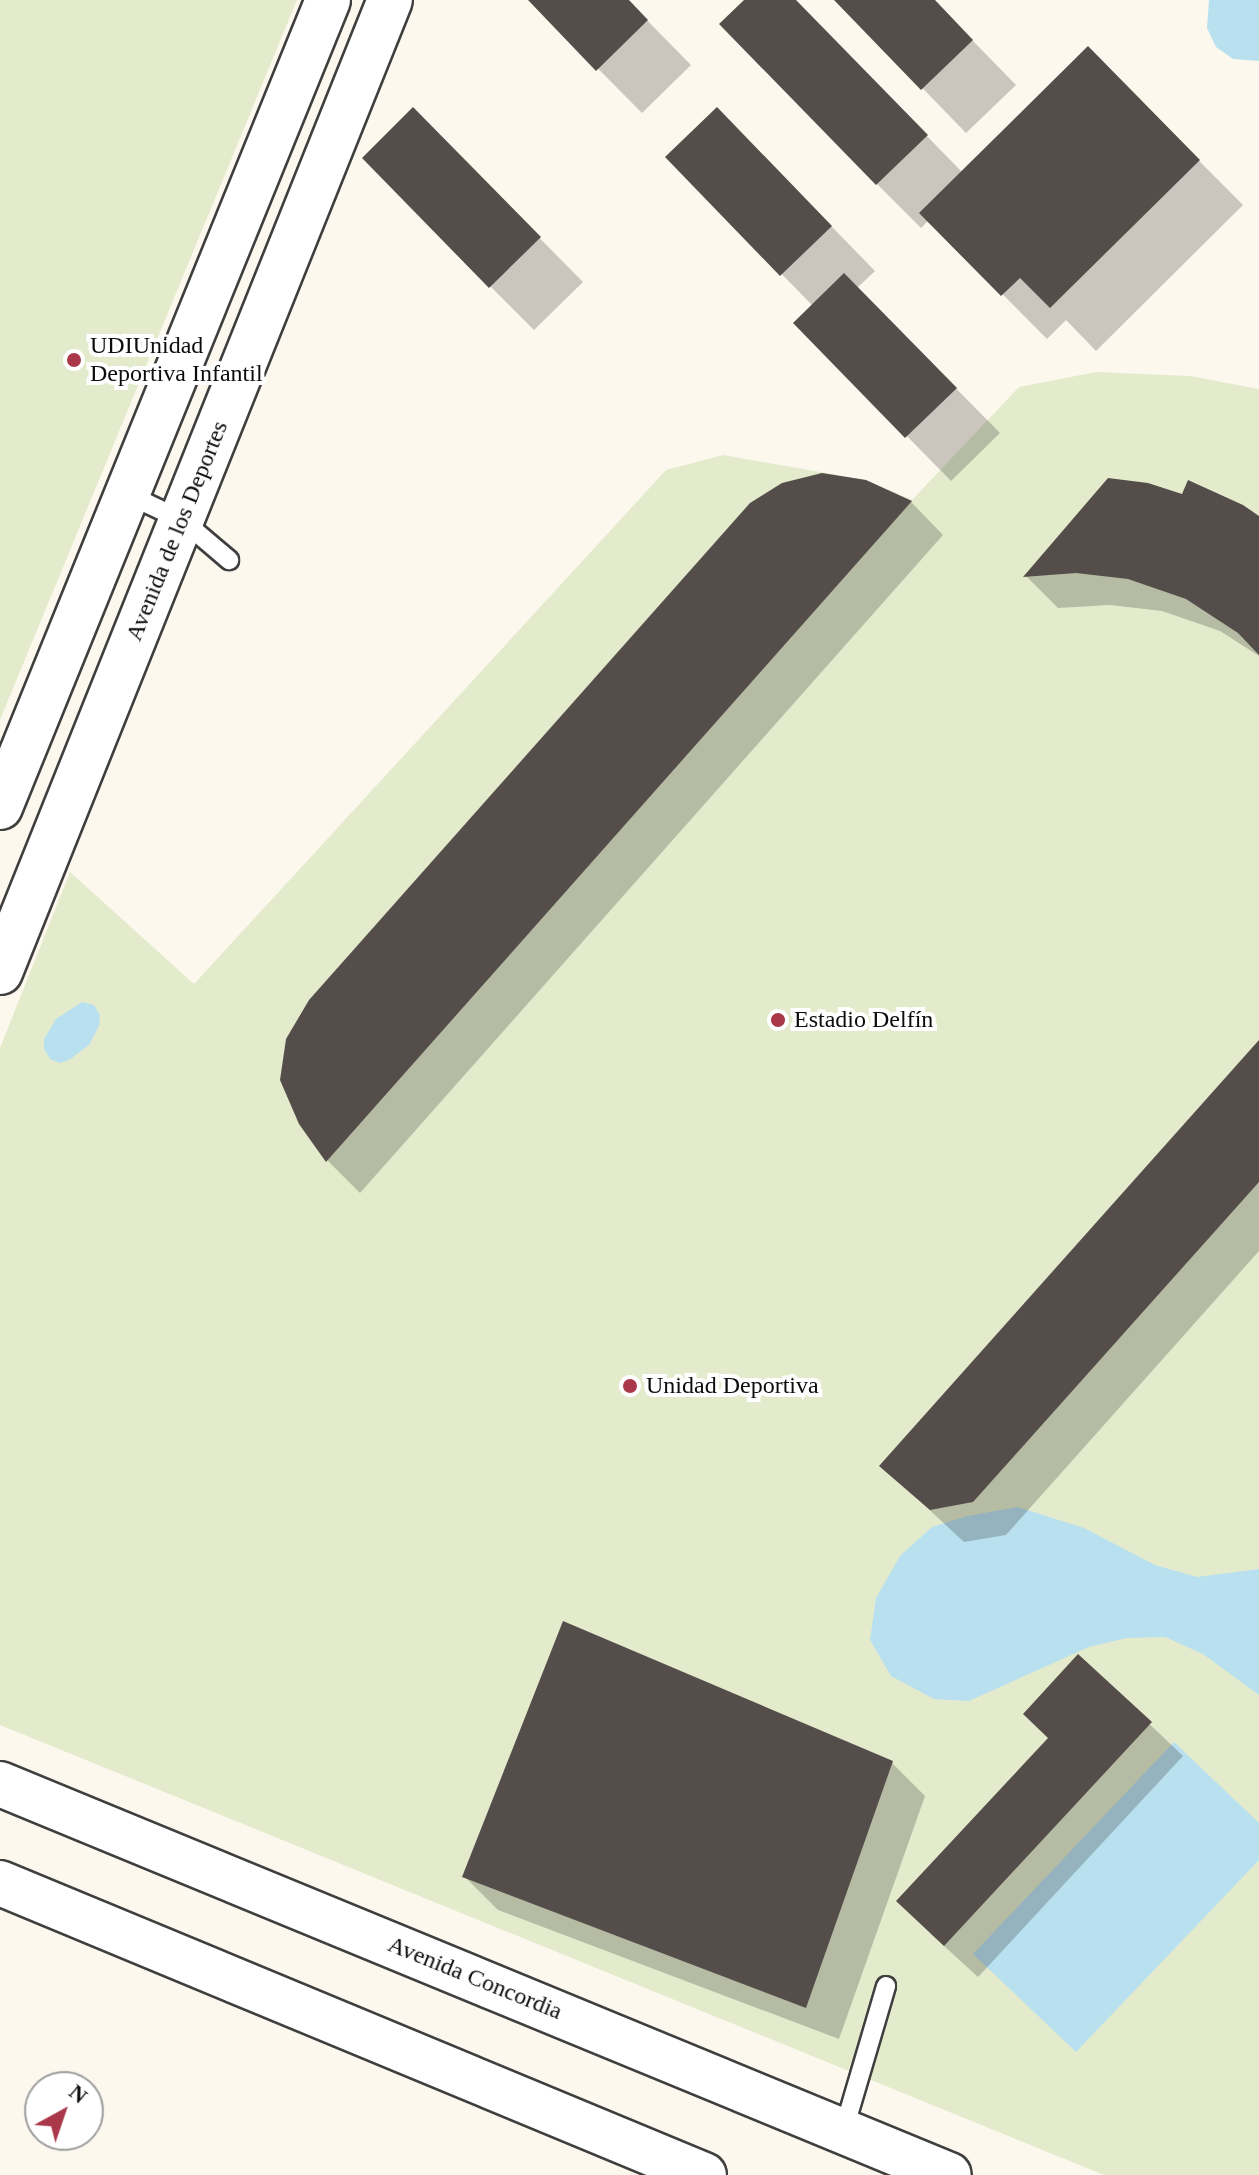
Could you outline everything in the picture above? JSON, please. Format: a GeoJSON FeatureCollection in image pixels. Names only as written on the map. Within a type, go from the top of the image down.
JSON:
{"type":"FeatureCollection","features":[{"type":"Feature","properties":{"kind":"street"},"geometry":{"type":"LineString","coordinates":[[0,807],[328,0]]}},
{"type":"Feature","properties":{"kind":"street","name":"Avenida de los Deportes"},"geometry":{"type":"LineString","coordinates":[[0,972],[390,0]]}},
{"type":"Feature","properties":{"kind":"street","name":"Avenida Concordia"},"geometry":{"type":"LineString","coordinates":[[0,1784],[844,2129],[949,2175]]}},
{"type":"Feature","properties":{"kind":"street"},"geometry":{"type":"LineString","coordinates":[[0,1883],[704,2175]]}},
{"type":"Feature","properties":{"kind":"lane"},"geometry":{"type":"LineString","coordinates":[[127,494],[182,520],[229,560]]}},
{"type":"Feature","properties":{"kind":"lane"},"geometry":{"type":"LineString","coordinates":[[844,2129],[886,1986]]}},
{"type":"Feature","properties":{"kind":"green space","name":"UDIUnidad Deportiva Infantil"},"geometry":{"type":"Polygon","coordinates":[[[0,0],[297,0],[0,720],[0,0]]]}},
{"type":"Feature","properties":{"kind":"green space","name":"Unidad Deportiva"},"geometry":{"type":"Polygon","coordinates":[[[1096,372],[1190,376],[1259,389],[1259,2175],[1104,2175],[0,1725],[0,1048],[70,872],[194,984],[666,470],[723,455],[866,480],[912,500],[1019,387],[1096,372]]]}},
{"type":"Feature","properties":{"kind":"water"},"geometry":{"type":"Polygon","coordinates":[[[1209,0],[1259,0],[1259,61],[1233,59],[1216,47],[1207,28],[1209,0]]]}},
{"type":"Feature","properties":{"kind":"water"},"geometry":{"type":"Polygon","coordinates":[[[82,1002],[94,1005],[100,1015],[99,1026],[89,1045],[69,1060],[59,1063],[50,1059],[44,1049],[44,1039],[56,1019],[82,1002]]]}},
{"type":"Feature","properties":{"kind":"water"},"geometry":{"type":"Polygon","coordinates":[[[1018,1507],[1084,1528],[1155,1565],[1197,1577],[1259,1569],[1259,1695],[1203,1654],[1165,1637],[1127,1638],[1089,1647],[969,1701],[934,1699],[891,1676],[870,1640],[876,1598],[900,1556],[932,1527],[967,1516],[1018,1507]]]}},
{"type":"Feature","properties":{"kind":"water"},"geometry":{"type":"Polygon","coordinates":[[[1174,1742],[1259,1823],[1259,1860],[1076,2052],[973,1954],[1174,1742]]]}},
{"type":"Feature","properties":{"kind":"building"},"geometry":{"type":"Polygon","coordinates":[[[528,0],[629,0],[648,20],[596,71],[528,0]]]}},
{"type":"Feature","properties":{"kind":"building"},"geometry":{"type":"Polygon","coordinates":[[[744,0],[796,0],[928,135],[876,185],[719,24],[744,0]]]}},
{"type":"Feature","properties":{"kind":"building"},"geometry":{"type":"Polygon","coordinates":[[[834,0],[935,0],[973,40],[921,90],[834,0]]]}},
{"type":"Feature","properties":{"kind":"building"},"geometry":{"type":"Polygon","coordinates":[[[1088,46],[1200,160],[1050,308],[1020,278],[1001,296],[919,213],[1088,46]]]}},
{"type":"Feature","properties":{"kind":"building"},"geometry":{"type":"Polygon","coordinates":[[[413,107],[541,237],[489,288],[362,158],[413,107]]]}},
{"type":"Feature","properties":{"kind":"building"},"geometry":{"type":"Polygon","coordinates":[[[717,107],[832,226],[780,276],[665,157],[717,107]]]}},
{"type":"Feature","properties":{"kind":"building"},"geometry":{"type":"Polygon","coordinates":[[[844,273],[957,388],[905,438],[793,323],[844,273]]]}},
{"type":"Feature","properties":{"kind":"building"},"geometry":{"type":"Polygon","coordinates":[[[822,473],[866,480],[912,501],[326,1162],[299,1124],[280,1080],[286,1039],[309,1000],[750,503],[782,483],[822,473]]]}},
{"type":"Feature","properties":{"kind":"building"},"geometry":{"type":"Polygon","coordinates":[[[1108,478],[1148,483],[1182,494],[1188,480],[1243,505],[1259,516],[1259,655],[1238,633],[1186,599],[1128,579],[1076,573],[1023,577],[1108,478]]]}},
{"type":"Feature","properties":{"kind":"building"},"geometry":{"type":"Polygon","coordinates":[[[1259,1040],[1259,1182],[973,1502],[930,1510],[879,1466],[1259,1040]]]}},
{"type":"Feature","properties":{"kind":"building"},"geometry":{"type":"Polygon","coordinates":[[[563,1621],[893,1761],[806,2008],[462,1877],[563,1621]]]}},
{"type":"Feature","properties":{"kind":"building"},"geometry":{"type":"Polygon","coordinates":[[[1078,1654],[1152,1722],[944,1946],[896,1901],[1048,1738],[1023,1714],[1078,1654]]]}},
{"type":"Feature","properties":{"kind":"place","name":"UDIUnidad Deportiva Infantil"},"geometry":{"type":"Point","coordinates":[74,360]}},
{"type":"Feature","properties":{"kind":"place","name":"Estadio Delfín"},"geometry":{"type":"Point","coordinates":[778,1020]}},
{"type":"Feature","properties":{"kind":"place","name":"Unidad Deportiva"},"geometry":{"type":"Point","coordinates":[630,1386]}}]}
